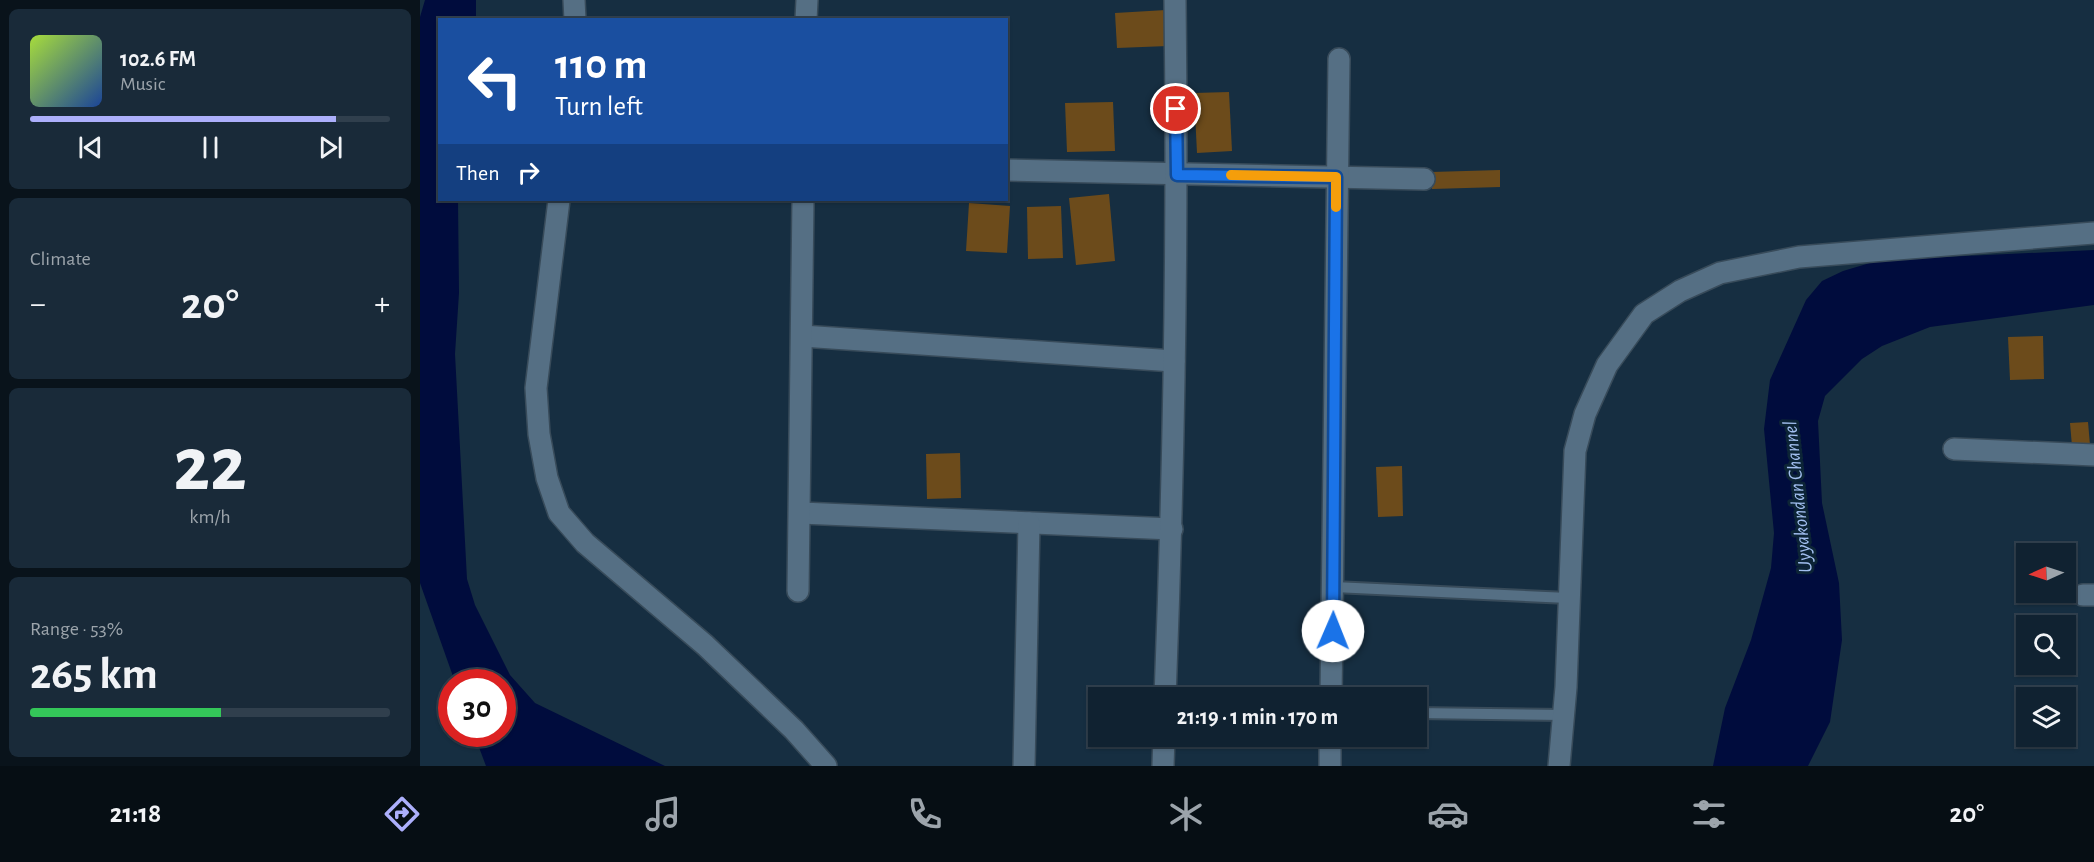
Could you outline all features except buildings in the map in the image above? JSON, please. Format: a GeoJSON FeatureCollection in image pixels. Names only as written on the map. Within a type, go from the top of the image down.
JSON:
{"type":"FeatureCollection","features":[{"type":"Feature","properties":{"kind":"street"},"geometry":{"type":"LineString","coordinates":[[574,0],[575,18]]}},
{"type":"Feature","properties":{"kind":"street"},"geometry":{"type":"LineString","coordinates":[[806,18],[807,0]]}},
{"type":"Feature","properties":{"kind":"street"},"geometry":{"type":"LineString","coordinates":[[1165,687],[1172,529],[1177,175],[1175,0]]}},
{"type":"Feature","properties":{"kind":"street"},"geometry":{"type":"LineString","coordinates":[[1331,687],[1339,59]]}},
{"type":"Feature","properties":{"kind":"street"},"geometry":{"type":"LineString","coordinates":[[1008,170],[1424,179]]}},
{"type":"Feature","properties":{"kind":"street"},"geometry":{"type":"LineString","coordinates":[[560,201],[536,387],[540,445],[547,478],[559,513],[585,543],[705,645],[794,730],[826,766]]}},
{"type":"Feature","properties":{"kind":"street"},"geometry":{"type":"LineString","coordinates":[[798,591],[801,513],[802,201]]}},
{"type":"Feature","properties":{"kind":"street"},"geometry":{"type":"LineString","coordinates":[[1559,766],[1564,715],[1575,451],[1585,414],[1607,365],[1644,314],[1680,291],[1720,273],[1799,257],[2094,234]]}},
{"type":"Feature","properties":{"kind":"street"},"geometry":{"type":"LineString","coordinates":[[802,336],[1174,361]]}},
{"type":"Feature","properties":{"kind":"street"},"geometry":{"type":"LineString","coordinates":[[1954,449],[2094,455]]}},
{"type":"Feature","properties":{"kind":"street"},"geometry":{"type":"LineString","coordinates":[[801,513],[1172,529]]}},
{"type":"Feature","properties":{"kind":"street"},"geometry":{"type":"LineString","coordinates":[[1024,766],[1029,523]]}},
{"type":"Feature","properties":{"kind":"street"},"geometry":{"type":"LineString","coordinates":[[1163,766],[1164,747]]}},
{"type":"Feature","properties":{"kind":"street"},"geometry":{"type":"LineString","coordinates":[[1330,747],[1330,766]]}},
{"type":"Feature","properties":{"kind":"lane"},"geometry":{"type":"LineString","coordinates":[[1334,587],[1568,598]]}},
{"type":"Feature","properties":{"kind":"lane"},"geometry":{"type":"LineString","coordinates":[[1427,713],[1564,715]]}},
{"type":"Feature","properties":{"kind":"water"},"geometry":{"type":"Polygon","coordinates":[[[425,0],[476,0],[476,18],[438,18],[438,201],[458,201],[459,293],[455,354],[467,579],[475,605],[507,669],[450,669],[420,583],[420,17],[425,0]]]}},
{"type":"Feature","properties":{"kind":"water","name":"Uyyakondan Channel"},"geometry":{"type":"Polygon","coordinates":[[[2094,250],[2094,305],[1930,327],[1882,346],[1862,359],[1825,396],[1818,421],[1822,503],[1839,583],[1842,640],[1830,722],[1808,766],[1713,766],[1725,708],[1751,640],[1771,568],[1774,533],[1764,429],[1770,380],[1806,300],[1822,281],[1843,271],[1880,260],[2094,250]]]}},
{"type":"Feature","properties":{"kind":"water"},"geometry":{"type":"Polygon","coordinates":[[[516,682],[535,703],[665,766],[486,766],[479,747],[516,747],[516,682]]]}},
{"type":"Feature","properties":{"kind":"slow traffic"},"geometry":{"type":"LineString","coordinates":[[1231,175],[1336,177],[1336,207]]}},
{"type":"Feature","properties":{"kind":"route"},"geometry":{"type":"LineString","coordinates":[[1176,109],[1177,175],[1336,177],[1333,631]]}}]}
